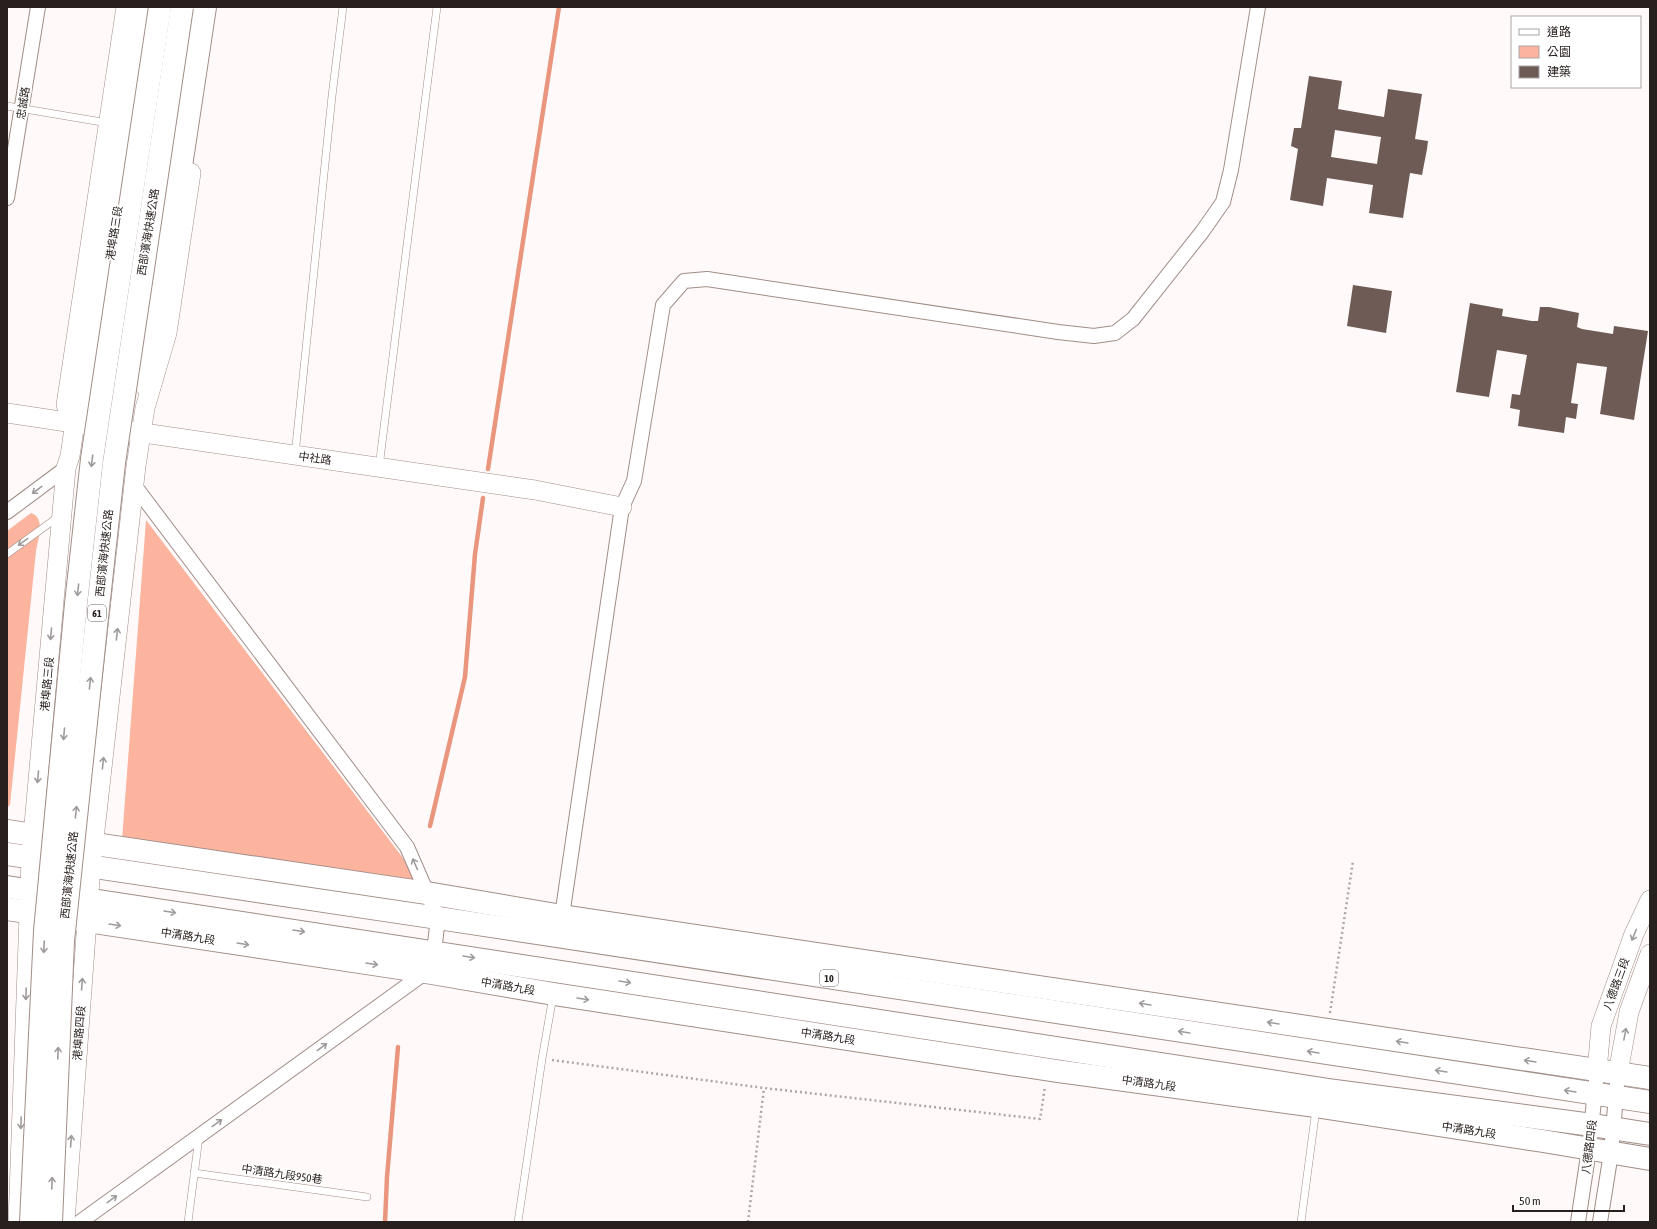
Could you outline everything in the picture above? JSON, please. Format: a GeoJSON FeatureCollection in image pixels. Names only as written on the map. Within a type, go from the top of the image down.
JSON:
{"type":"FeatureCollection","features":[{"type":"Feature","properties":{"kind":"main road"},"geometry":{"type":"LineString","coordinates":[[80,388],[137,7]]}},
{"type":"Feature","properties":{"kind":"main road","name":"西部濱海快速公路"},"geometry":{"type":"LineString","coordinates":[[31,1222],[45,931],[78,589],[92,459],[160,7]]}},
{"type":"Feature","properties":{"kind":"main road","name":"西部濱海快速公路"},"geometry":{"type":"LineString","coordinates":[[51,1222],[62,941],[97,616],[114,463],[182,7]]}},
{"type":"Feature","properties":{"kind":"main road"},"geometry":{"type":"LineString","coordinates":[[156,332],[205,7]]}},
{"type":"Feature","properties":{"kind":"main road"},"geometry":{"type":"LineString","coordinates":[[7,831],[427,893],[562,916],[1650,1078]]}},
{"type":"Feature","properties":{"kind":"main road","name":"10"},"geometry":{"type":"LineString","coordinates":[[7,854],[1650,1102]]}},
{"type":"Feature","properties":{"kind":"main road","name":"中清路九段"},"geometry":{"type":"LineString","coordinates":[[7,887],[30,890],[88,910],[554,994],[1047,1069],[1316,1106],[1650,1159]]}},
{"type":"Feature","properties":{"kind":"main road","name":"中清路九段"},"geometry":{"type":"LineString","coordinates":[[7,909],[29,913],[88,910],[434,952],[1329,1090],[1650,1134]]}},
{"type":"Feature","properties":{"kind":"street","name":"忠誠路"},"geometry":{"type":"LineString","coordinates":[[7,198],[38,7]]}},
{"type":"Feature","properties":{"kind":"street","name":"港埠路三段"},"geometry":{"type":"LineString","coordinates":[[75,424],[108,123],[126,7]]}},
{"type":"Feature","properties":{"kind":"street","name":"港埠路三段"},"geometry":{"type":"LineString","coordinates":[[29,913],[31,858],[68,462],[148,7]]}},
{"type":"Feature","properties":{"kind":"street"},"geometry":{"type":"LineString","coordinates":[[145,408],[145,330],[193,7]]}},
{"type":"Feature","properties":{"kind":"street"},"geometry":{"type":"LineString","coordinates":[[145,408],[167,333],[216,7]]}},
{"type":"Feature","properties":{"kind":"street"},"geometry":{"type":"LineString","coordinates":[[562,916],[622,507],[634,482],[663,305],[684,281],[707,279],[1058,332],[1094,336],[1115,333],[1133,319],[1202,232],[1223,202],[1231,170],[1258,7]]}},
{"type":"Feature","properties":{"kind":"street"},"geometry":{"type":"LineString","coordinates":[[95,844],[134,485],[156,332]]}},
{"type":"Feature","properties":{"kind":"street","name":"港埠路三段"},"geometry":{"type":"LineString","coordinates":[[75,424],[80,388]]}},
{"type":"Feature","properties":{"kind":"street","name":"中社路"},"geometry":{"type":"LineString","coordinates":[[7,413],[535,490],[622,507]]}},
{"type":"Feature","properties":{"kind":"street"},"geometry":{"type":"LineString","coordinates":[[7,512],[68,462]]}},
{"type":"Feature","properties":{"kind":"street"},"geometry":{"type":"LineString","coordinates":[[80,1222],[426,972],[434,952],[438,918],[407,847],[134,485]]}},
{"type":"Feature","properties":{"kind":"street","name":"港埠路四段"},"geometry":{"type":"LineString","coordinates":[[65,1222],[88,910],[95,844]]}},
{"type":"Feature","properties":{"kind":"street","name":"八德路三段"},"geometry":{"type":"LineString","coordinates":[[1607,1072],[1601,1026],[1634,934],[1650,900]]}},
{"type":"Feature","properties":{"kind":"street"},"geometry":{"type":"LineString","coordinates":[[18,1222],[29,913]]}},
{"type":"Feature","properties":{"kind":"street","name":"八德路三段"},"geometry":{"type":"LineString","coordinates":[[1607,1072],[1650,954]]}},
{"type":"Feature","properties":{"kind":"street","name":"八德路四段"},"geometry":{"type":"LineString","coordinates":[[1578,1222],[1592,1125],[1594,1094],[1607,1072]]}},
{"type":"Feature","properties":{"kind":"street","name":"八德路四段"},"geometry":{"type":"LineString","coordinates":[[1600,1222],[1611,1153],[1616,1097],[1607,1072]]}},
{"type":"Feature","properties":{"kind":"lane"},"geometry":{"type":"LineString","coordinates":[[295,455],[332,96],[343,7]]}},
{"type":"Feature","properties":{"kind":"lane"},"geometry":{"type":"LineString","coordinates":[[379,468],[437,7]]}},
{"type":"Feature","properties":{"kind":"lane"},"geometry":{"type":"LineString","coordinates":[[7,106],[108,123]]}},
{"type":"Feature","properties":{"kind":"lane"},"geometry":{"type":"LineString","coordinates":[[7,554],[62,514]]}},
{"type":"Feature","properties":{"kind":"lane"},"geometry":{"type":"LineString","coordinates":[[518,1222],[542,1058],[554,994]]}},
{"type":"Feature","properties":{"kind":"lane"},"geometry":{"type":"LineString","coordinates":[[1301,1222],[1316,1106]]}},
{"type":"Feature","properties":{"kind":"lane"},"geometry":{"type":"LineString","coordinates":[[188,1222],[199,1135]]}},
{"type":"Feature","properties":{"kind":"lane","name":"中清路九段950巷"},"geometry":{"type":"LineString","coordinates":[[194,1173],[367,1197]]}},
{"type":"Feature","properties":{"kind":"path"},"geometry":{"type":"LineString","coordinates":[[1328,1031],[1353,862]]}},
{"type":"Feature","properties":{"kind":"path"},"geometry":{"type":"LineString","coordinates":[[542,1058],[764,1088],[1040,1119],[1047,1069]]}},
{"type":"Feature","properties":{"kind":"path"},"geometry":{"type":"LineString","coordinates":[[748,1222],[764,1088]]}},
{"type":"Feature","properties":{"kind":"green space"},"geometry":{"type":"Polygon","coordinates":[[[31,513],[38,519],[40,529],[36,551],[10,805],[7,808],[7,531],[31,513]]]}},
{"type":"Feature","properties":{"kind":"green space"},"geometry":{"type":"Polygon","coordinates":[[[146,520],[422,883],[122,840],[146,520]]]}},
{"type":"Feature","properties":{"kind":"building"},"geometry":{"type":"Polygon","coordinates":[[[1309,76],[1342,81],[1338,109],[1384,117],[1388,89],[1422,94],[1415,139],[1428,141],[1427,149],[1422,175],[1410,173],[1403,218],[1369,213],[1373,185],[1327,178],[1323,206],[1290,200],[1298,149],[1291,146],[1294,128],[1301,128],[1309,76]],[[1335,130],[1331,157],[1377,164],[1381,137],[1335,130]]]}},
{"type":"Feature","properties":{"kind":"building"},"geometry":{"type":"Polygon","coordinates":[[[1353,285],[1392,291],[1386,333],[1347,326],[1353,285]]]}},
{"type":"Feature","properties":{"kind":"building"},"geometry":{"type":"Polygon","coordinates":[[[1470,303],[1503,309],[1502,316],[1532,321],[1538,321],[1540,307],[1549,307],[1579,313],[1577,327],[1613,334],[1614,326],[1648,331],[1634,420],[1600,414],[1607,367],[1577,363],[1571,403],[1578,404],[1576,419],[1566,417],[1564,433],[1518,426],[1520,410],[1510,408],[1512,394],[1520,395],[1527,355],[1497,350],[1489,397],[1456,392],[1470,303]]]}},
{"type":"Feature","properties":{"kind":"waterway"},"geometry":{"type":"LineString","coordinates":[[488,469],[559,7]]}},
{"type":"Feature","properties":{"kind":"waterway"},"geometry":{"type":"LineString","coordinates":[[430,826],[465,677],[475,554],[483,498]]}},
{"type":"Feature","properties":{"kind":"waterway"},"geometry":{"type":"LineString","coordinates":[[385,1222],[387,1177],[398,1047]]}}]}
